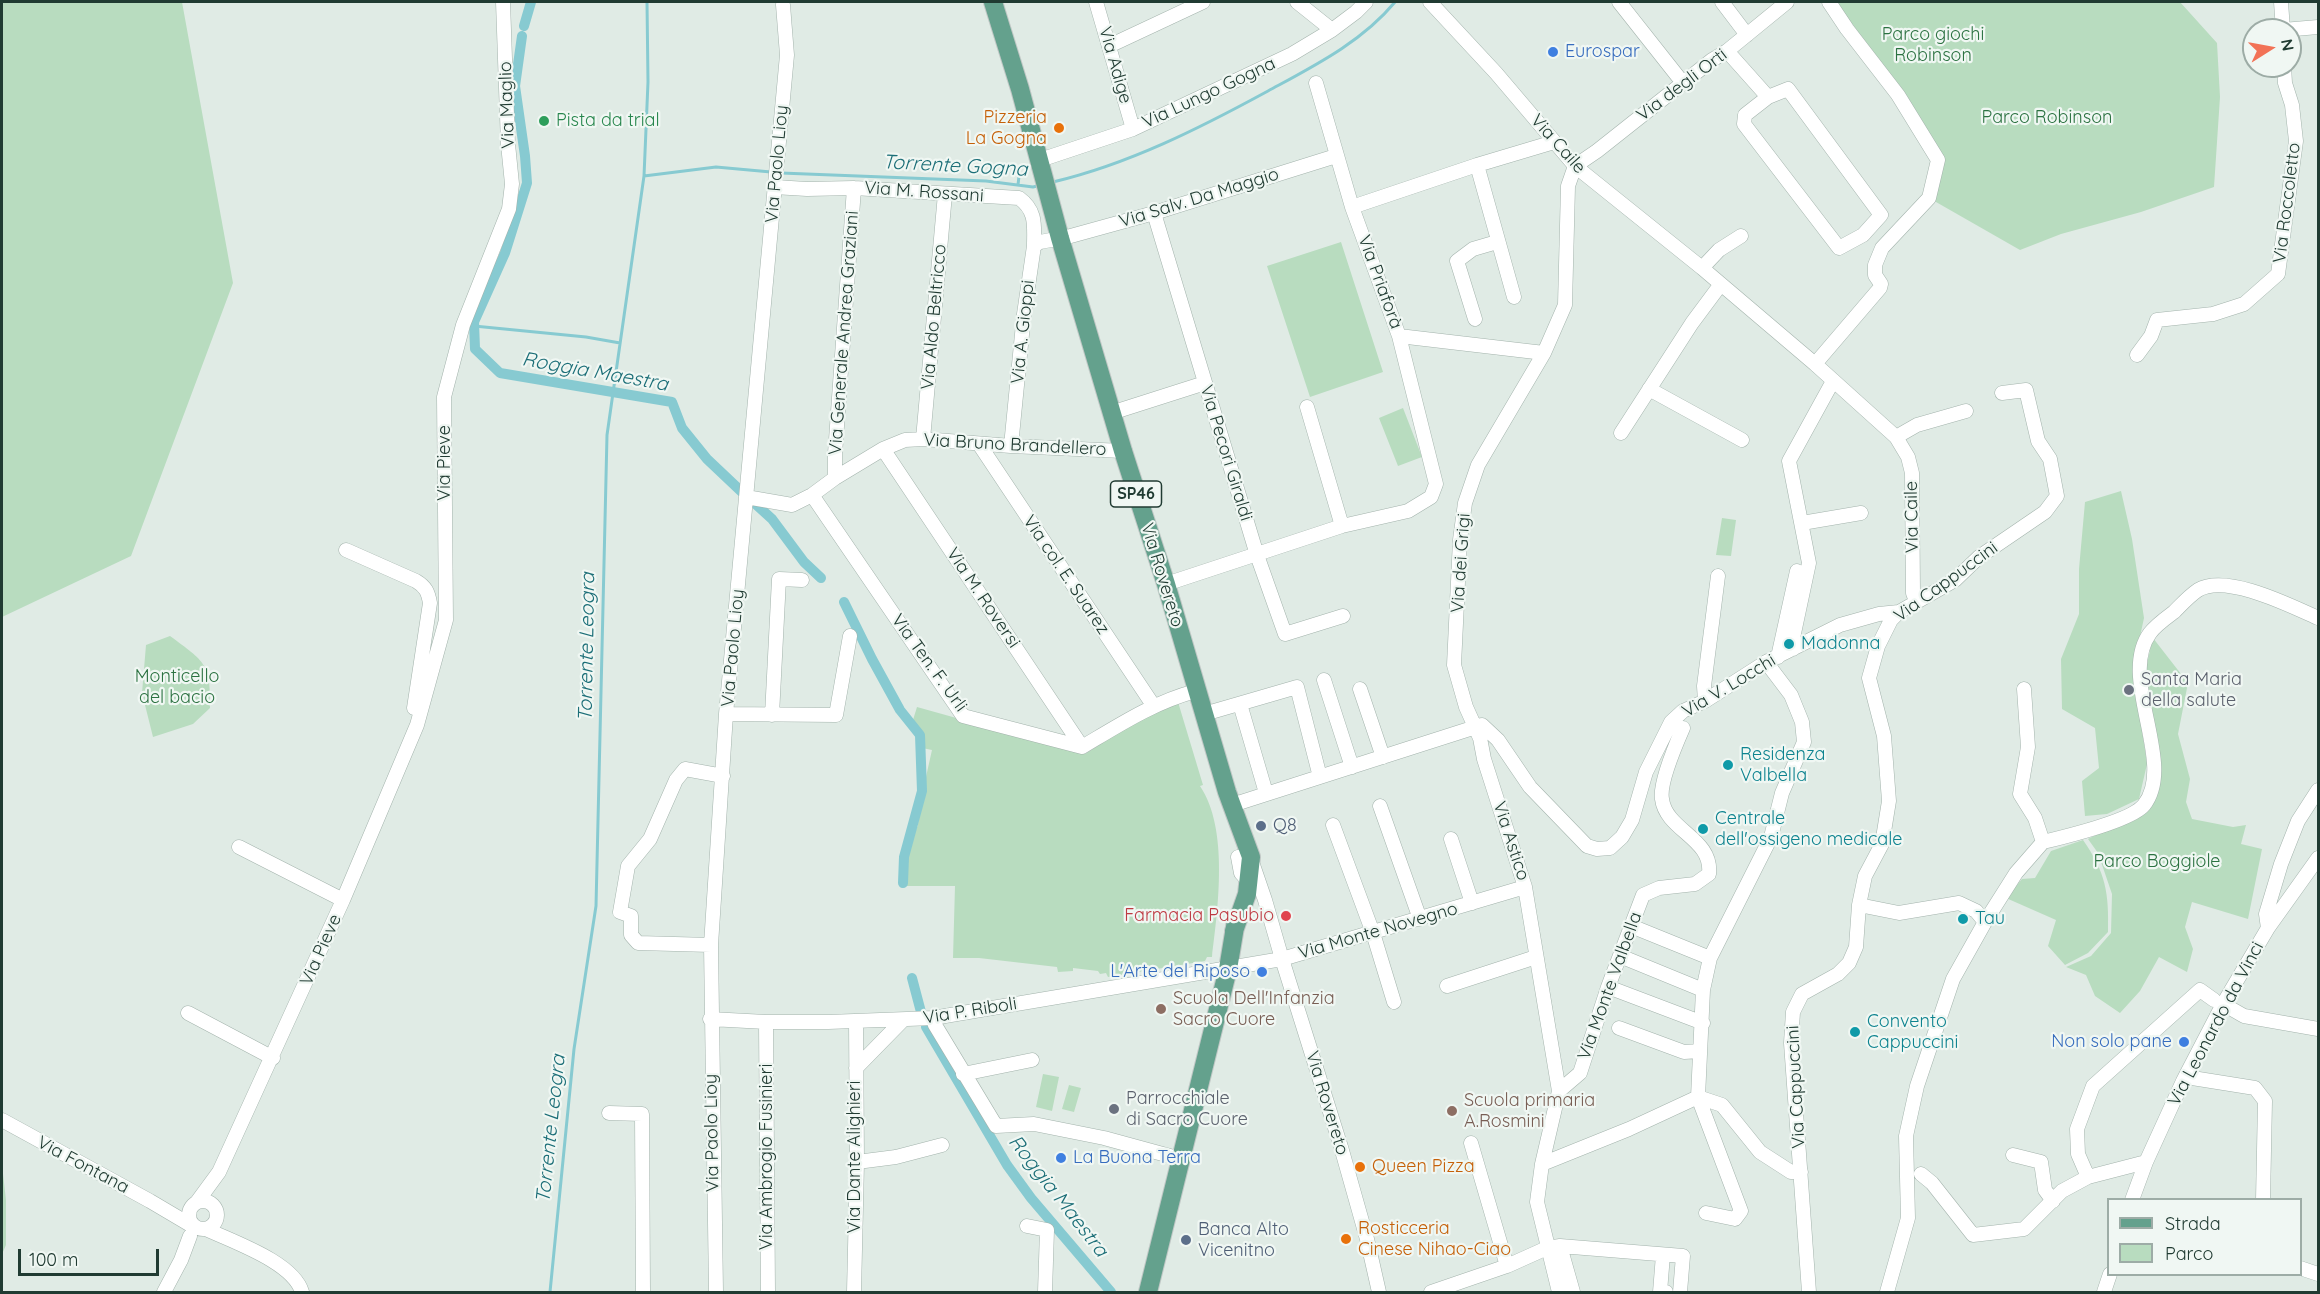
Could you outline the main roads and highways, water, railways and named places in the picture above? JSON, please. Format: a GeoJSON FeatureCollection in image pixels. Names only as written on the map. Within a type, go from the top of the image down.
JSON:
{"type":"FeatureCollection","features":[{"type":"Feature","properties":{"kind":"main road","name":"Via Rovereto"},"geometry":{"type":"LineString","coordinates":[[993,2],[1042,167],[1060,238],[1234,810],[1245,854]]}},
{"type":"Feature","properties":{"kind":"main road","name":"SP46"},"geometry":{"type":"LineString","coordinates":[[1234,931],[1254,892],[1245,854]]}},
{"type":"Feature","properties":{"kind":"main road","name":"SP46"},"geometry":{"type":"LineString","coordinates":[[1148,1293],[1228,969],[1245,854]]}},
{"type":"Feature","properties":{"kind":"waterway","name":"Roggia Maestra"},"geometry":{"type":"LineString","coordinates":[[524,26],[531,2]]}},
{"type":"Feature","properties":{"kind":"waterway","name":"Torrente Leogra"},"geometry":{"type":"LineString","coordinates":[[550,1292],[574,1049],[596,906],[607,435],[644,176],[648,82],[647,2]]}},
{"type":"Feature","properties":{"kind":"waterway","name":"Torrente Gogna"},"geometry":{"type":"LineString","coordinates":[[1053,182],[1109,165],[1164,144],[1242,105],[1336,52],[1368,29],[1395,2]]}},
{"type":"Feature","properties":{"kind":"waterway","name":"Roggia Maestra"},"geometry":{"type":"LineString","coordinates":[[522,36],[515,86],[527,183],[505,253],[474,322],[475,349],[500,373],[672,402],[682,428],[707,459],[744,494]]}},
{"type":"Feature","properties":{"kind":"waterway","name":"Torrente Gogna"},"geometry":{"type":"LineString","coordinates":[[644,176],[716,167],[771,172]]}},
{"type":"Feature","properties":{"kind":"waterway","name":"Torrente Gogna"},"geometry":{"type":"LineString","coordinates":[[781,173],[986,181],[1033,187],[1041,185]]}},
{"type":"Feature","properties":{"kind":"waterway"},"geometry":{"type":"LineString","coordinates":[[1018,185],[1019,176]]}},
{"type":"Feature","properties":{"kind":"waterway"},"geometry":{"type":"LineString","coordinates":[[474,326],[586,337],[620,343]]}},
{"type":"Feature","properties":{"kind":"waterway","name":"Roggia Maestra"},"geometry":{"type":"LineString","coordinates":[[750,499],[772,519],[804,562],[821,578]]}},
{"type":"Feature","properties":{"kind":"waterway","name":"Roggia Maestra"},"geometry":{"type":"LineString","coordinates":[[844,602],[900,710],[920,735],[922,791],[904,857],[903,883]]}},
{"type":"Feature","properties":{"kind":"waterway","name":"Roggia Maestra"},"geometry":{"type":"LineString","coordinates":[[912,978],[921,1012]]}},
{"type":"Feature","properties":{"kind":"waterway","name":"Roggia Maestra"},"geometry":{"type":"LineString","coordinates":[[926,1027],[1007,1165],[1031,1198],[1111,1292]]}},
{"type":"Feature","properties":{"kind":"place","name":"Eurospar"},"geometry":{"type":"Point","coordinates":[1553,52]}},
{"type":"Feature","properties":{"kind":"place","name":"Pista da trial"},"geometry":{"type":"Point","coordinates":[544,121]}},
{"type":"Feature","properties":{"kind":"place","name":"Pizzeria La Gogna"},"geometry":{"type":"Point","coordinates":[1059,128]}},
{"type":"Feature","properties":{"kind":"place","name":"Madonna"},"geometry":{"type":"Point","coordinates":[1789,644]}},
{"type":"Feature","properties":{"kind":"place","name":"Santa Maria della salute"},"geometry":{"type":"Point","coordinates":[2129,690]}},
{"type":"Feature","properties":{"kind":"place","name":"Residenza Valbella"},"geometry":{"type":"Point","coordinates":[1728,765]}},
{"type":"Feature","properties":{"kind":"place","name":"Q8"},"geometry":{"type":"Point","coordinates":[1261,826]}},
{"type":"Feature","properties":{"kind":"place","name":"Centrale dell'ossigeno medicale"},"geometry":{"type":"Point","coordinates":[1703,829]}},
{"type":"Feature","properties":{"kind":"place","name":"Farmacia Pasubio"},"geometry":{"type":"Point","coordinates":[1286,916]}},
{"type":"Feature","properties":{"kind":"place","name":"Tau"},"geometry":{"type":"Point","coordinates":[1963,919]}},
{"type":"Feature","properties":{"kind":"place","name":"L'Arte del Riposo"},"geometry":{"type":"Point","coordinates":[1262,972]}},
{"type":"Feature","properties":{"kind":"place","name":"Scuola Dell'Infanzia Sacro Cuore"},"geometry":{"type":"Point","coordinates":[1161,1009]}},
{"type":"Feature","properties":{"kind":"place","name":"Convento Cappuccini"},"geometry":{"type":"Point","coordinates":[1855,1032]}},
{"type":"Feature","properties":{"kind":"place","name":"Non solo pane"},"geometry":{"type":"Point","coordinates":[2184,1042]}},
{"type":"Feature","properties":{"kind":"place","name":"Parrocchiale di Sacro Cuore"},"geometry":{"type":"Point","coordinates":[1114,1109]}},
{"type":"Feature","properties":{"kind":"place","name":"Scuola primaria A.Rosmini"},"geometry":{"type":"Point","coordinates":[1452,1111]}},
{"type":"Feature","properties":{"kind":"place","name":"La Buona Terra"},"geometry":{"type":"Point","coordinates":[1061,1158]}},
{"type":"Feature","properties":{"kind":"place","name":"Queen Pizza"},"geometry":{"type":"Point","coordinates":[1360,1167]}},
{"type":"Feature","properties":{"kind":"place","name":"Rosticceria Cinese Nihao-Ciao"},"geometry":{"type":"Point","coordinates":[1346,1239]}},
{"type":"Feature","properties":{"kind":"place","name":"Banca Alto Vicenitno"},"geometry":{"type":"Point","coordinates":[1186,1240]}},
{"type":"Feature","properties":{"kind":"park label","name":"Parco giochi Robinson"},"geometry":{"type":"Point","coordinates":[1933,45]}},
{"type":"Feature","properties":{"kind":"park label","name":"Parco Robinson"},"geometry":{"type":"Point","coordinates":[2047,118]}},
{"type":"Feature","properties":{"kind":"park label","name":"Monticello del bacio"},"geometry":{"type":"Point","coordinates":[177,687]}},
{"type":"Feature","properties":{"kind":"park label","name":"Parco Boggiole"},"geometry":{"type":"Point","coordinates":[2157,862]}}]}
